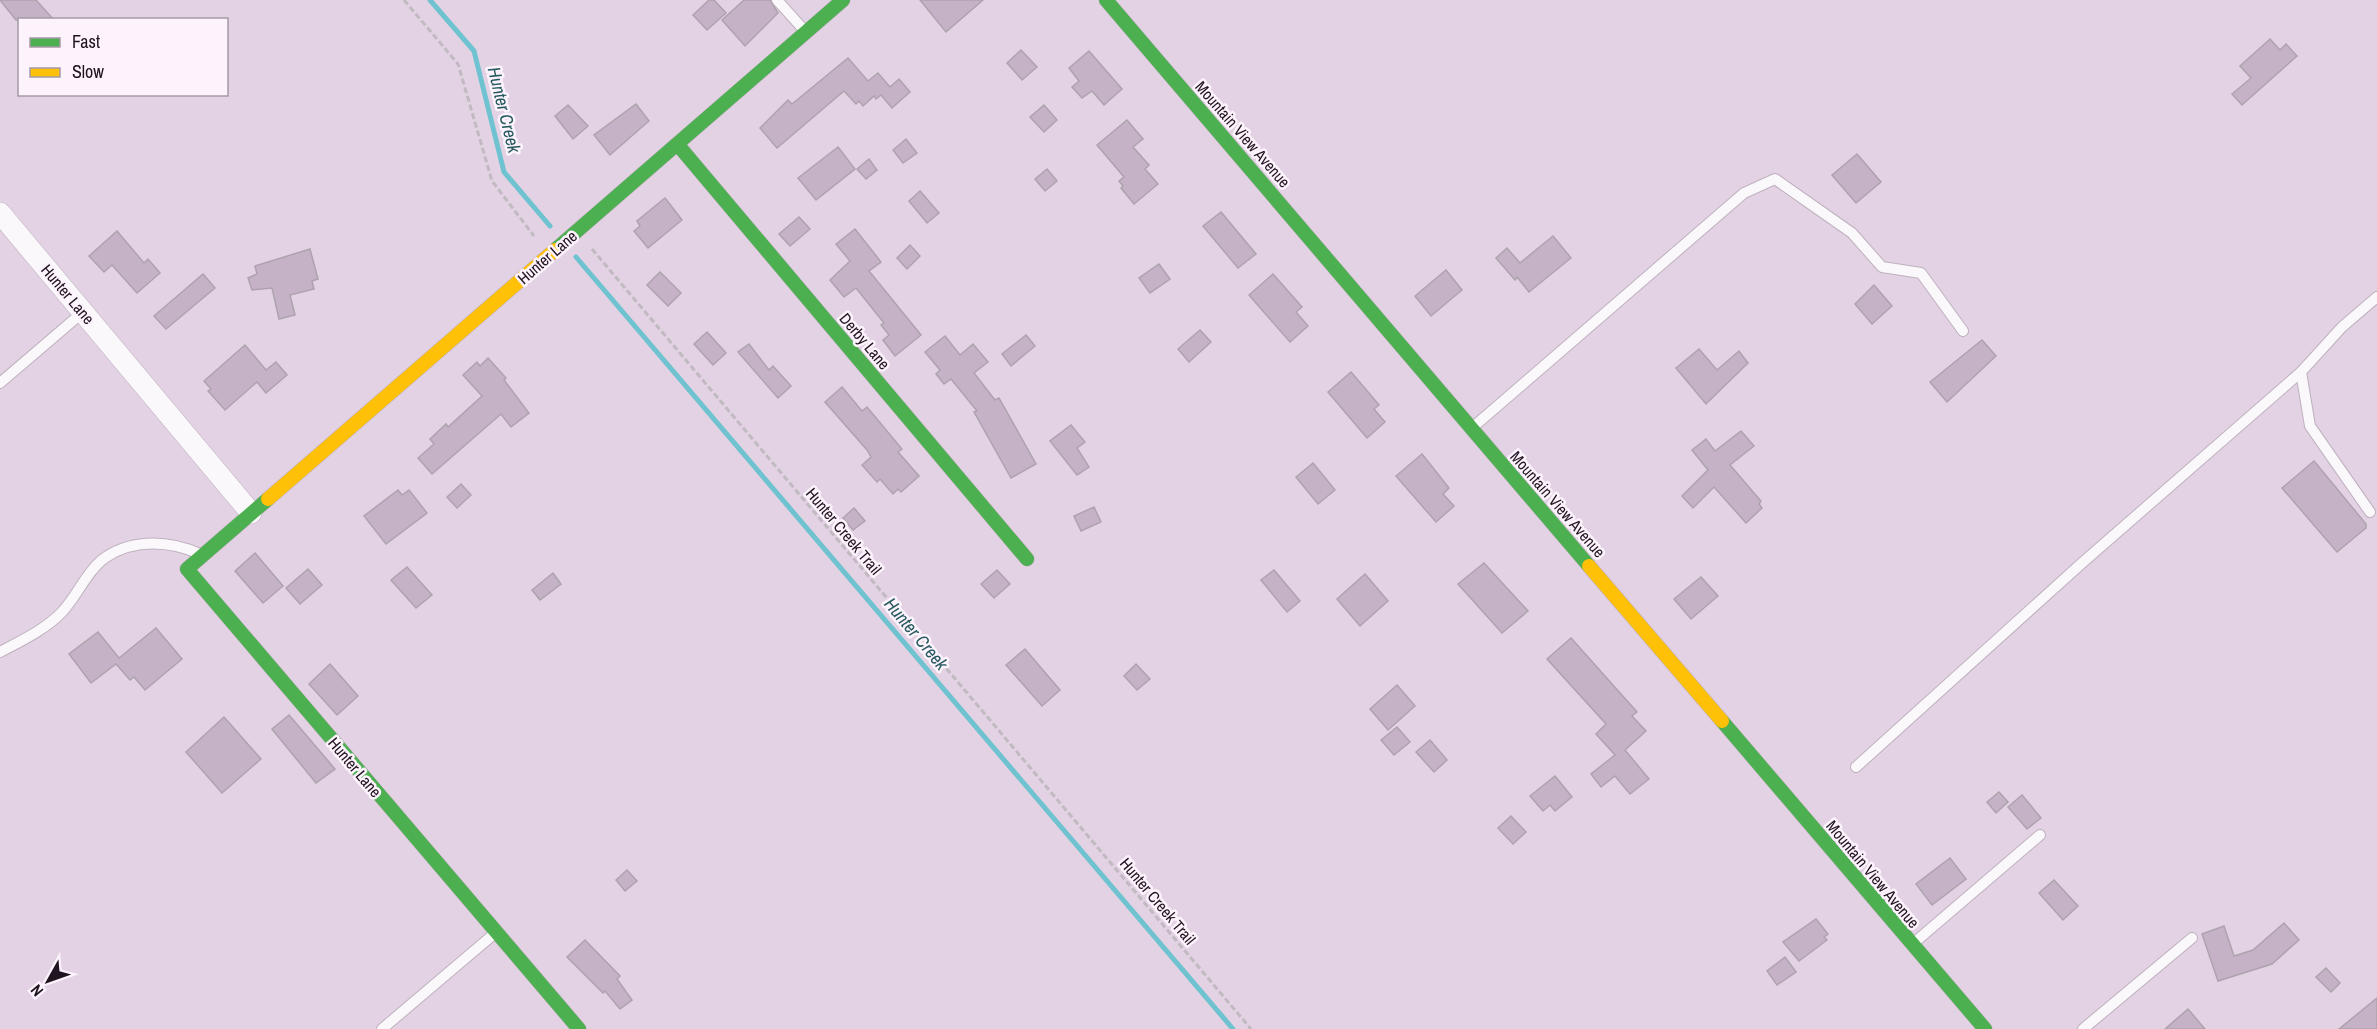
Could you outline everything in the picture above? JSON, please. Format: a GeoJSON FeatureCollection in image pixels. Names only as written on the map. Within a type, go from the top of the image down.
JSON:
{"type":"FeatureCollection","features":[{"type":"Feature","properties":{"kind":"street","name":"Hunter Lane"},"geometry":{"type":"LineString","coordinates":[[579,1029],[187,569],[843,0]]}},
{"type":"Feature","properties":{"kind":"street","name":"Mountain View Avenue"},"geometry":{"type":"LineString","coordinates":[[1106,0],[1985,1029]]}},
{"type":"Feature","properties":{"kind":"street","name":"Derby Lane"},"geometry":{"type":"LineString","coordinates":[[678,145],[1027,559]]}},
{"type":"Feature","properties":{"kind":"street","name":"Hunter Lane"},"geometry":{"type":"LineString","coordinates":[[0,213],[251,513]]}},
{"type":"Feature","properties":{"kind":"lane"},"geometry":{"type":"LineString","coordinates":[[777,0],[806,32]]}},
{"type":"Feature","properties":{"kind":"lane"},"geometry":{"type":"LineString","coordinates":[[1472,428],[1744,193],[1775,179],[1852,233],[1882,267],[1921,273],[1963,331]]}},
{"type":"Feature","properties":{"kind":"lane"},"geometry":{"type":"LineString","coordinates":[[1856,767],[2082,563],[2301,372],[2342,327],[2377,297]]}},
{"type":"Feature","properties":{"kind":"lane"},"geometry":{"type":"LineString","coordinates":[[0,383],[83,312]]}},
{"type":"Feature","properties":{"kind":"lane"},"geometry":{"type":"LineString","coordinates":[[2301,372],[2310,426],[2370,512]]}},
{"type":"Feature","properties":{"kind":"lane"},"geometry":{"type":"LineString","coordinates":[[0,652],[61,613],[106,557],[141,545],[164,543],[181,546],[203,555]]}},
{"type":"Feature","properties":{"kind":"lane"},"geometry":{"type":"LineString","coordinates":[[1912,945],[2040,835]]}},
{"type":"Feature","properties":{"kind":"lane"},"geometry":{"type":"LineString","coordinates":[[382,1029],[496,932]]}},
{"type":"Feature","properties":{"kind":"lane"},"geometry":{"type":"LineString","coordinates":[[2083,1029],[2192,938]]}},
{"type":"Feature","properties":{"kind":"path"},"geometry":{"type":"LineString","coordinates":[[404,0],[458,64],[492,181],[549,256]]}},
{"type":"Feature","properties":{"kind":"path","name":"Hunter Creek Trail"},"geometry":{"type":"LineString","coordinates":[[577,231],[1251,1029]]}},
{"type":"Feature","properties":{"kind":"building"},"geometry":{"type":"Polygon","coordinates":[[[0,0],[36,0],[52,18],[18,18],[16,20],[0,0]]]}},
{"type":"Feature","properties":{"kind":"building"},"geometry":{"type":"Polygon","coordinates":[[[709,0],[714,0],[726,13],[707,30],[693,15],[709,0]]]}},
{"type":"Feature","properties":{"kind":"building"},"geometry":{"type":"Polygon","coordinates":[[[744,0],[770,0],[778,13],[745,46],[722,20],[744,0]]]}},
{"type":"Feature","properties":{"kind":"building"},"geometry":{"type":"Polygon","coordinates":[[[920,0],[983,0],[946,32],[920,0]]]}},
{"type":"Feature","properties":{"kind":"building"},"geometry":{"type":"Polygon","coordinates":[[[2270,39],[2280,50],[2286,44],[2297,56],[2242,105],[2232,94],[2251,78],[2240,66],[2270,39]]]}},
{"type":"Feature","properties":{"kind":"building"},"geometry":{"type":"Polygon","coordinates":[[[1021,50],[1037,67],[1022,80],[1007,63],[1021,50]]]}},
{"type":"Feature","properties":{"kind":"building"},"geometry":{"type":"Polygon","coordinates":[[[1089,51],[1122,89],[1104,105],[1092,91],[1082,98],[1072,87],[1079,81],[1069,68],[1089,51]]]}},
{"type":"Feature","properties":{"kind":"building"},"geometry":{"type":"Polygon","coordinates":[[[848,58],[868,81],[878,73],[890,87],[899,79],[910,92],[892,108],[881,95],[876,99],[874,96],[863,106],[859,101],[856,104],[844,91],[777,148],[760,128],[788,100],[792,104],[848,58]]]}},
{"type":"Feature","properties":{"kind":"building"},"geometry":{"type":"Polygon","coordinates":[[[636,104],[649,121],[610,155],[594,135],[636,104]]]}},
{"type":"Feature","properties":{"kind":"building"},"geometry":{"type":"Polygon","coordinates":[[[568,105],[588,126],[573,139],[555,116],[568,105]]]}},
{"type":"Feature","properties":{"kind":"building"},"geometry":{"type":"Polygon","coordinates":[[[1044,105],[1057,120],[1044,132],[1030,117],[1044,105]]]}},
{"type":"Feature","properties":{"kind":"building"},"geometry":{"type":"Polygon","coordinates":[[[1127,120],[1143,139],[1133,147],[1149,165],[1145,169],[1158,184],[1134,204],[1121,188],[1123,186],[1119,181],[1124,177],[1097,145],[1127,120]]]}},
{"type":"Feature","properties":{"kind":"building"},"geometry":{"type":"Polygon","coordinates":[[[906,139],[917,153],[903,163],[893,150],[906,139]]]}},
{"type":"Feature","properties":{"kind":"building"},"geometry":{"type":"Polygon","coordinates":[[[838,147],[855,169],[816,200],[798,178],[838,147]]]}},
{"type":"Feature","properties":{"kind":"building"},"geometry":{"type":"Polygon","coordinates":[[[1857,154],[1881,182],[1856,203],[1832,175],[1857,154]]]}},
{"type":"Feature","properties":{"kind":"building"},"geometry":{"type":"Polygon","coordinates":[[[869,159],[877,170],[866,179],[857,169],[869,159]]]}},
{"type":"Feature","properties":{"kind":"building"},"geometry":{"type":"Polygon","coordinates":[[[1047,169],[1057,181],[1045,191],[1035,179],[1047,169]]]}},
{"type":"Feature","properties":{"kind":"building"},"geometry":{"type":"Polygon","coordinates":[[[920,191],[939,213],[927,223],[909,201],[920,191]]]}},
{"type":"Feature","properties":{"kind":"building"},"geometry":{"type":"Polygon","coordinates":[[[665,198],[682,220],[648,248],[634,231],[640,226],[637,221],[665,198]]]}},
{"type":"Feature","properties":{"kind":"building"},"geometry":{"type":"Polygon","coordinates":[[[1221,212],[1256,254],[1238,268],[1203,226],[1221,212]]]}},
{"type":"Feature","properties":{"kind":"building"},"geometry":{"type":"Polygon","coordinates":[[[799,217],[810,229],[790,246],[779,234],[799,217]]]}},
{"type":"Feature","properties":{"kind":"building"},"geometry":{"type":"Polygon","coordinates":[[[855,229],[881,262],[869,271],[921,335],[895,356],[883,340],[889,335],[881,325],[884,323],[856,288],[844,297],[830,280],[850,261],[836,244],[855,229]]]}},
{"type":"Feature","properties":{"kind":"building"},"geometry":{"type":"Polygon","coordinates":[[[117,231],[144,263],[148,259],[160,273],[137,293],[112,265],[104,272],[89,256],[117,231]]]}},
{"type":"Feature","properties":{"kind":"building"},"geometry":{"type":"Polygon","coordinates":[[[1553,236],[1571,258],[1529,292],[1517,277],[1515,280],[1496,258],[1507,248],[1520,263],[1553,236]]]}},
{"type":"Feature","properties":{"kind":"building"},"geometry":{"type":"Polygon","coordinates":[[[910,245],[920,256],[907,269],[897,258],[910,245]]]}},
{"type":"Feature","properties":{"kind":"building"},"geometry":{"type":"Polygon","coordinates":[[[310,249],[318,279],[312,281],[314,289],[290,295],[295,315],[279,319],[272,288],[252,290],[248,278],[257,274],[255,266],[310,249]]]}},
{"type":"Feature","properties":{"kind":"building"},"geometry":{"type":"Polygon","coordinates":[[[1159,264],[1170,279],[1150,293],[1139,278],[1159,264]]]}},
{"type":"Feature","properties":{"kind":"building"},"geometry":{"type":"Polygon","coordinates":[[[1446,270],[1462,290],[1431,316],[1415,296],[1446,270]]]}},
{"type":"Feature","properties":{"kind":"building"},"geometry":{"type":"Polygon","coordinates":[[[660,272],[681,293],[668,306],[647,285],[660,272]]]}},
{"type":"Feature","properties":{"kind":"building"},"geometry":{"type":"Polygon","coordinates":[[[203,274],[215,288],[166,329],[154,316],[203,274]]]}},
{"type":"Feature","properties":{"kind":"building"},"geometry":{"type":"Polygon","coordinates":[[[1273,274],[1302,307],[1296,312],[1308,326],[1290,342],[1249,295],[1273,274]]]}},
{"type":"Feature","properties":{"kind":"building"},"geometry":{"type":"Polygon","coordinates":[[[1874,285],[1892,306],[1872,324],[1855,304],[1874,285]]]}},
{"type":"Feature","properties":{"kind":"building"},"geometry":{"type":"Polygon","coordinates":[[[1200,330],[1211,342],[1189,362],[1178,349],[1200,330]]]}},
{"type":"Feature","properties":{"kind":"building"},"geometry":{"type":"Polygon","coordinates":[[[707,332],[726,353],[713,365],[694,344],[707,332]]]}},
{"type":"Feature","properties":{"kind":"building"},"geometry":{"type":"Polygon","coordinates":[[[1026,335],[1035,346],[1011,366],[1002,354],[1026,335]]]}},
{"type":"Feature","properties":{"kind":"building"},"geometry":{"type":"Polygon","coordinates":[[[945,336],[960,355],[973,344],[988,362],[974,373],[995,400],[999,398],[1036,464],[1011,478],[974,412],[977,411],[951,379],[944,384],[936,374],[940,370],[925,352],[945,336]]]}},
{"type":"Feature","properties":{"kind":"building"},"geometry":{"type":"Polygon","coordinates":[[[1982,340],[1996,356],[1947,402],[1930,382],[1982,340]]]}},
{"type":"Feature","properties":{"kind":"building"},"geometry":{"type":"Polygon","coordinates":[[[749,344],[769,370],[773,366],[791,386],[778,398],[738,352],[749,344]]]}},
{"type":"Feature","properties":{"kind":"building"},"geometry":{"type":"Polygon","coordinates":[[[245,345],[266,370],[276,362],[287,375],[266,393],[257,382],[225,410],[208,391],[211,389],[204,381],[245,345]]]}},
{"type":"Feature","properties":{"kind":"building"},"geometry":{"type":"Polygon","coordinates":[[[1699,349],[1717,370],[1739,351],[1748,363],[1706,404],[1676,368],[1699,349]]]}},
{"type":"Feature","properties":{"kind":"building"},"geometry":{"type":"Polygon","coordinates":[[[488,358],[506,378],[504,380],[529,413],[511,427],[501,414],[432,474],[418,458],[434,444],[430,439],[446,424],[448,427],[482,396],[463,375],[477,362],[480,366],[488,358]]]}},
{"type":"Feature","properties":{"kind":"building"},"geometry":{"type":"Polygon","coordinates":[[[1351,372],[1379,405],[1374,409],[1385,422],[1367,438],[1328,392],[1351,372]]]}},
{"type":"Feature","properties":{"kind":"building"},"geometry":{"type":"Polygon","coordinates":[[[842,387],[862,411],[867,407],[902,449],[898,452],[919,476],[901,492],[898,489],[893,494],[880,479],[877,482],[862,465],[871,457],[867,450],[825,402],[842,387]]]}},
{"type":"Feature","properties":{"kind":"building"},"geometry":{"type":"Polygon","coordinates":[[[1071,425],[1085,442],[1077,448],[1089,467],[1077,475],[1050,441],[1071,425]]]}},
{"type":"Feature","properties":{"kind":"building"},"geometry":{"type":"Polygon","coordinates":[[[1741,431],[1754,446],[1730,465],[1761,501],[1759,504],[1762,508],[1746,523],[1714,487],[1693,508],[1682,496],[1708,470],[1692,450],[1706,439],[1715,451],[1741,431]]]}},
{"type":"Feature","properties":{"kind":"building"},"geometry":{"type":"Polygon","coordinates":[[[1422,454],[1449,488],[1443,494],[1454,506],[1436,522],[1396,476],[1422,454]]]}},
{"type":"Feature","properties":{"kind":"building"},"geometry":{"type":"Polygon","coordinates":[[[2314,461],[2366,524],[2366,528],[2337,552],[2282,488],[2314,461]]]}},
{"type":"Feature","properties":{"kind":"building"},"geometry":{"type":"Polygon","coordinates":[[[1313,463],[1335,490],[1318,504],[1296,477],[1313,463]]]}},
{"type":"Feature","properties":{"kind":"building"},"geometry":{"type":"Polygon","coordinates":[[[461,484],[471,495],[457,508],[447,497],[461,484]]]}},
{"type":"Feature","properties":{"kind":"building"},"geometry":{"type":"Polygon","coordinates":[[[398,490],[402,495],[409,490],[427,513],[386,544],[364,516],[398,490]]]}},
{"type":"Feature","properties":{"kind":"building"},"geometry":{"type":"Polygon","coordinates":[[[1094,507],[1101,522],[1081,531],[1074,516],[1094,507]]]}},
{"type":"Feature","properties":{"kind":"building"},"geometry":{"type":"Polygon","coordinates":[[[854,508],[865,521],[853,530],[843,518],[854,508]]]}},
{"type":"Feature","properties":{"kind":"building"},"geometry":{"type":"Polygon","coordinates":[[[255,553],[283,586],[263,603],[235,571],[255,553]]]}},
{"type":"Feature","properties":{"kind":"building"},"geometry":{"type":"Polygon","coordinates":[[[1484,563],[1528,611],[1502,633],[1458,584],[1484,563]]]}},
{"type":"Feature","properties":{"kind":"building"},"geometry":{"type":"Polygon","coordinates":[[[407,567],[432,595],[416,608],[391,580],[407,567]]]}},
{"type":"Feature","properties":{"kind":"building"},"geometry":{"type":"Polygon","coordinates":[[[308,569],[322,585],[300,604],[286,588],[308,569]]]}},
{"type":"Feature","properties":{"kind":"building"},"geometry":{"type":"Polygon","coordinates":[[[997,570],[1010,584],[994,598],[981,584],[997,570]]]}},
{"type":"Feature","properties":{"kind":"building"},"geometry":{"type":"Polygon","coordinates":[[[1274,570],[1300,601],[1287,612],[1261,580],[1274,570]]]}},
{"type":"Feature","properties":{"kind":"building"},"geometry":{"type":"Polygon","coordinates":[[[553,573],[561,584],[540,600],[532,590],[553,573]]]}},
{"type":"Feature","properties":{"kind":"building"},"geometry":{"type":"Polygon","coordinates":[[[1365,574],[1388,601],[1360,626],[1337,599],[1365,574]]]}},
{"type":"Feature","properties":{"kind":"building"},"geometry":{"type":"Polygon","coordinates":[[[1701,577],[1718,596],[1691,619],[1674,599],[1701,577]]]}},
{"type":"Feature","properties":{"kind":"building"},"geometry":{"type":"Polygon","coordinates":[[[156,628],[182,659],[145,690],[134,677],[130,680],[116,664],[91,683],[69,654],[98,632],[119,658],[156,628]]]}},
{"type":"Feature","properties":{"kind":"building"},"geometry":{"type":"Polygon","coordinates":[[[1571,638],[1637,712],[1632,716],[1646,731],[1625,750],[1649,779],[1630,794],[1615,776],[1601,787],[1591,774],[1615,755],[1596,734],[1606,724],[1547,659],[1571,638]]]}},
{"type":"Feature","properties":{"kind":"building"},"geometry":{"type":"Polygon","coordinates":[[[1025,649],[1060,690],[1042,706],[1006,665],[1025,649]]]}},
{"type":"Feature","properties":{"kind":"building"},"geometry":{"type":"Polygon","coordinates":[[[330,664],[358,696],[337,715],[309,684],[330,664]]]}},
{"type":"Feature","properties":{"kind":"building"},"geometry":{"type":"Polygon","coordinates":[[[1136,664],[1150,679],[1137,690],[1124,676],[1136,664]]]}},
{"type":"Feature","properties":{"kind":"building"},"geometry":{"type":"Polygon","coordinates":[[[1397,685],[1415,706],[1388,730],[1370,709],[1397,685]]]}},
{"type":"Feature","properties":{"kind":"building"},"geometry":{"type":"Polygon","coordinates":[[[289,715],[335,769],[316,783],[272,729],[289,715]]]}},
{"type":"Feature","properties":{"kind":"building"},"geometry":{"type":"Polygon","coordinates":[[[224,717],[261,759],[222,793],[186,752],[224,717]]]}},
{"type":"Feature","properties":{"kind":"building"},"geometry":{"type":"Polygon","coordinates":[[[1397,727],[1410,742],[1394,755],[1381,740],[1397,727]]]}},
{"type":"Feature","properties":{"kind":"building"},"geometry":{"type":"Polygon","coordinates":[[[1430,740],[1447,760],[1434,772],[1416,752],[1430,740]]]}},
{"type":"Feature","properties":{"kind":"building"},"geometry":{"type":"Polygon","coordinates":[[[1555,776],[1572,797],[1555,811],[1550,805],[1543,811],[1530,796],[1555,776]]]}},
{"type":"Feature","properties":{"kind":"building"},"geometry":{"type":"Polygon","coordinates":[[[1999,792],[2008,802],[1996,813],[1987,802],[1999,792]]]}},
{"type":"Feature","properties":{"kind":"building"},"geometry":{"type":"Polygon","coordinates":[[[2022,795],[2041,818],[2027,829],[2008,807],[2022,795]]]}},
{"type":"Feature","properties":{"kind":"building"},"geometry":{"type":"Polygon","coordinates":[[[1511,816],[1526,832],[1513,844],[1498,828],[1511,816]]]}},
{"type":"Feature","properties":{"kind":"building"},"geometry":{"type":"Polygon","coordinates":[[[1950,858],[1966,879],[1932,905],[1916,884],[1950,858]]]}},
{"type":"Feature","properties":{"kind":"building"},"geometry":{"type":"Polygon","coordinates":[[[627,870],[637,881],[625,891],[616,880],[627,870]]]}},
{"type":"Feature","properties":{"kind":"building"},"geometry":{"type":"Polygon","coordinates":[[[2054,880],[2078,906],[2063,920],[2039,893],[2054,880]]]}},
{"type":"Feature","properties":{"kind":"building"},"geometry":{"type":"Polygon","coordinates":[[[1816,919],[1828,934],[1824,937],[1827,940],[1799,961],[1783,942],[1816,919]]]}},
{"type":"Feature","properties":{"kind":"building"},"geometry":{"type":"Polygon","coordinates":[[[2284,923],[2299,940],[2272,964],[2218,981],[2202,934],[2224,926],[2234,956],[2253,950],[2284,923]]]}},
{"type":"Feature","properties":{"kind":"building"},"geometry":{"type":"Polygon","coordinates":[[[585,940],[620,976],[617,979],[632,1000],[620,1009],[605,991],[603,993],[567,957],[585,940]]]}},
{"type":"Feature","properties":{"kind":"building"},"geometry":{"type":"Polygon","coordinates":[[[1785,957],[1796,972],[1777,985],[1767,971],[1785,957]]]}},
{"type":"Feature","properties":{"kind":"building"},"geometry":{"type":"Polygon","coordinates":[[[2326,968],[2340,983],[2331,992],[2316,977],[2326,968]]]}},
{"type":"Feature","properties":{"kind":"building"},"geometry":{"type":"Polygon","coordinates":[[[2377,998],[2377,1029],[2339,1029],[2377,998]]]}},
{"type":"Feature","properties":{"kind":"building"},"geometry":{"type":"Polygon","coordinates":[[[2188,1009],[2205,1029],[2165,1029],[2188,1009]]]}},
{"type":"Feature","properties":{"kind":"waterway","name":"Hunter Creek"},"geometry":{"type":"LineString","coordinates":[[430,0],[474,51],[504,172],[550,226]]}},
{"type":"Feature","properties":{"kind":"waterway","name":"Hunter Creek"},"geometry":{"type":"LineString","coordinates":[[576,257],[1233,1029]]}},
{"type":"Feature","properties":{"kind":"traffic: fast"},"geometry":{"type":"LineString","coordinates":[[555,250],[843,0]]}},
{"type":"Feature","properties":{"kind":"traffic: fast"},"geometry":{"type":"LineString","coordinates":[[1106,0],[1589,566]]}},
{"type":"Feature","properties":{"kind":"traffic: fast"},"geometry":{"type":"LineString","coordinates":[[678,145],[1027,559]]}},
{"type":"Feature","properties":{"kind":"traffic: fast"},"geometry":{"type":"LineString","coordinates":[[268,499],[187,569],[579,1029]]}},
{"type":"Feature","properties":{"kind":"traffic: fast"},"geometry":{"type":"LineString","coordinates":[[1722,721],[1985,1029]]}},
{"type":"Feature","properties":{"kind":"traffic: slow"},"geometry":{"type":"LineString","coordinates":[[268,499],[555,250]]}},
{"type":"Feature","properties":{"kind":"traffic: slow"},"geometry":{"type":"LineString","coordinates":[[1589,566],[1722,721]]}}]}
